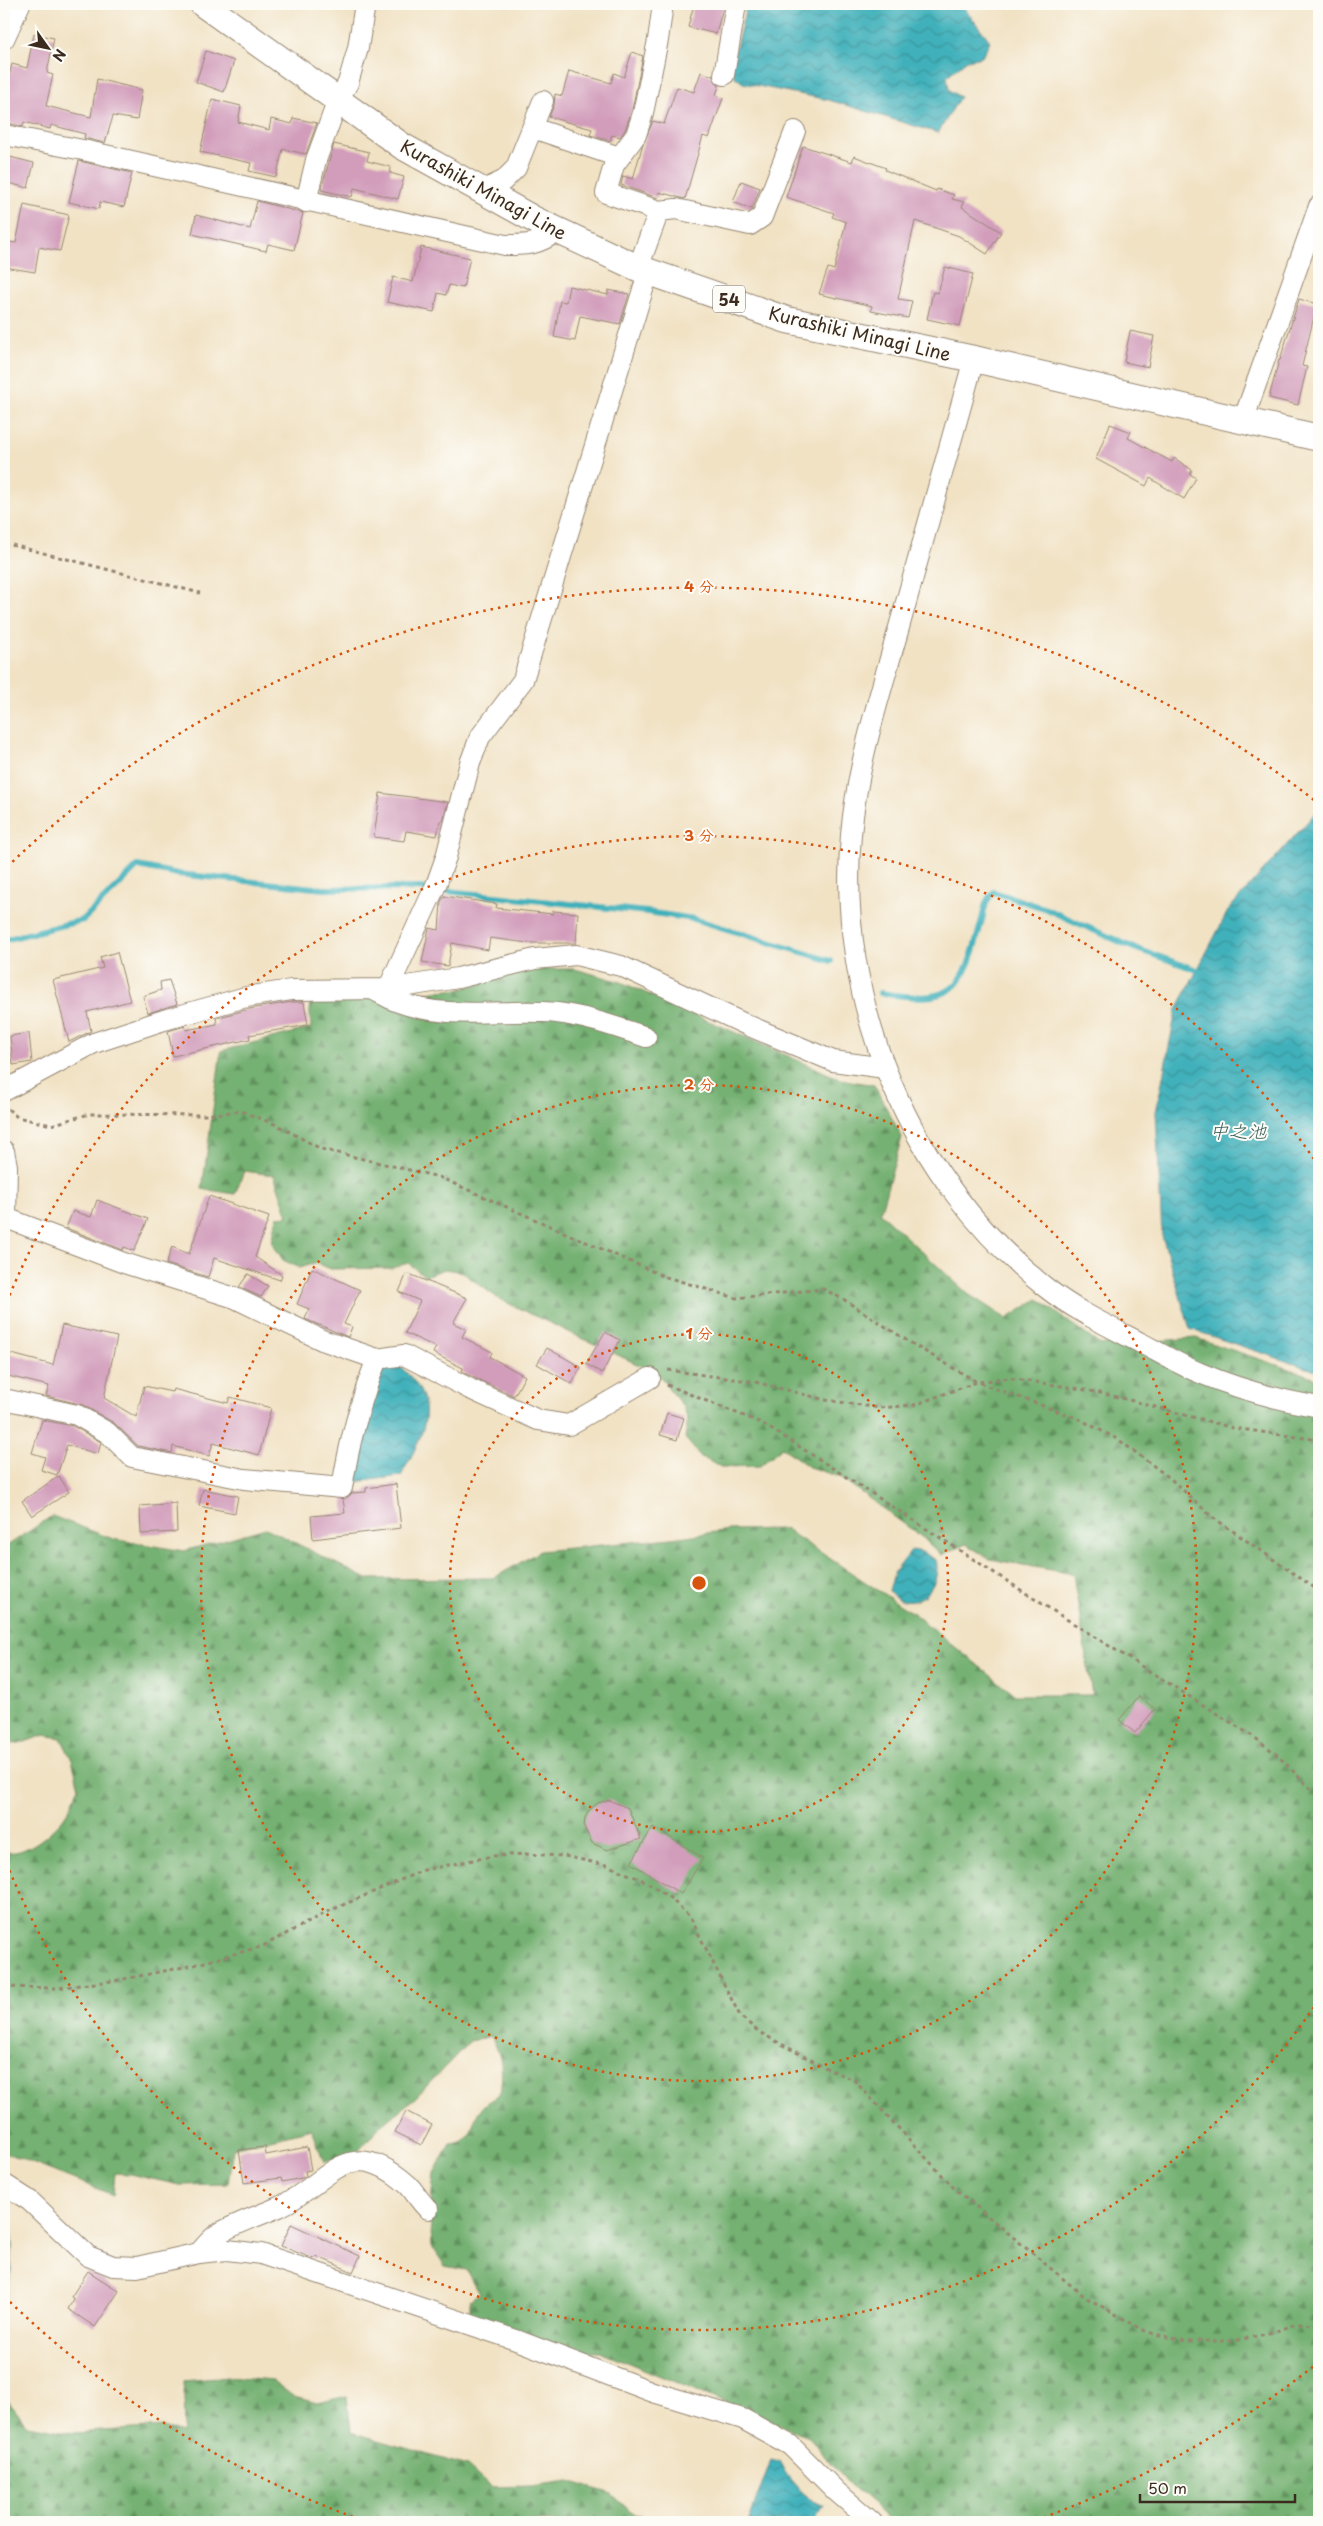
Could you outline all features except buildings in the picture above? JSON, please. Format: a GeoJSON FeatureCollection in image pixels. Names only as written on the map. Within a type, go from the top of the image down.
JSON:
{"type":"FeatureCollection","features":[{"type":"Feature","properties":{"kind":"main road","name":"Kurashiki Minagi Line"},"geometry":{"type":"LineString","coordinates":[[203,4],[402,146],[558,231],[643,269],[787,320],[974,359],[1319,438]]}},
{"type":"Feature","properties":{"kind":"street"},"geometry":{"type":"LineString","coordinates":[[4,39],[20,4]]}},
{"type":"Feature","properties":{"kind":"street"},"geometry":{"type":"LineString","coordinates":[[306,202],[316,160],[338,100],[348,83],[358,48],[365,4]]}},
{"type":"Feature","properties":{"kind":"street"},"geometry":{"type":"LineString","coordinates":[[663,4],[657,49],[643,113],[636,134],[614,165],[606,193],[659,211],[676,209],[750,225],[762,217],[795,131]]}},
{"type":"Feature","properties":{"kind":"street"},"geometry":{"type":"LineString","coordinates":[[724,75],[736,4]]}},
{"type":"Feature","properties":{"kind":"street"},"geometry":{"type":"LineString","coordinates":[[483,190],[503,181],[516,168],[543,101]]}},
{"type":"Feature","properties":{"kind":"street"},"geometry":{"type":"LineString","coordinates":[[533,128],[619,157]]}},
{"type":"Feature","properties":{"kind":"street"},"geometry":{"type":"LineString","coordinates":[[4,135],[83,150],[306,202],[505,245],[527,246],[541,242],[558,231]]}},
{"type":"Feature","properties":{"kind":"street"},"geometry":{"type":"LineString","coordinates":[[1244,422],[1319,206]]}},
{"type":"Feature","properties":{"kind":"street"},"geometry":{"type":"LineString","coordinates":[[380,989],[434,889],[446,857],[470,763],[480,737],[523,680],[659,211]]}},
{"type":"Feature","properties":{"kind":"street"},"geometry":{"type":"LineString","coordinates":[[974,359],[860,766],[851,836],[849,898],[854,952],[885,1068],[911,1126],[940,1174],[973,1216],[1009,1255],[1046,1288],[1084,1314],[1198,1373],[1246,1390],[1319,1407]]}},
{"type":"Feature","properties":{"kind":"street"},"geometry":{"type":"LineString","coordinates":[[4,1091],[94,1043],[164,1020],[246,997],[292,990],[380,989],[458,978],[535,959],[576,955],[621,966],[747,1025],[833,1061],[885,1068]]}},
{"type":"Feature","properties":{"kind":"street"},"geometry":{"type":"LineString","coordinates":[[380,989],[398,1002],[432,1010],[469,1013],[556,1013],[588,1018],[646,1037]]}},
{"type":"Feature","properties":{"kind":"street"},"geometry":{"type":"LineString","coordinates":[[4,1151],[7,1166],[6,1218],[124,1263],[235,1298],[322,1340],[377,1359],[404,1355],[470,1389],[538,1420],[569,1425],[650,1378]]}},
{"type":"Feature","properties":{"kind":"street"},"geometry":{"type":"LineString","coordinates":[[4,1399],[77,1415],[108,1433],[132,1457],[244,1479],[342,1488],[350,1441],[363,1393],[377,1359]]}},
{"type":"Feature","properties":{"kind":"street"},"geometry":{"type":"LineString","coordinates":[[199,2253],[216,2234],[283,2205],[343,2164],[358,2162],[375,2165],[392,2173],[410,2187],[428,2209]]}},
{"type":"Feature","properties":{"kind":"street"},"geometry":{"type":"LineString","coordinates":[[4,2184],[30,2201],[88,2256],[113,2266],[137,2267],[199,2253],[227,2250],[260,2254],[519,2341],[653,2392],[743,2419],[790,2445],[837,2492],[872,2522]]}},
{"type":"Feature","properties":{"kind":"path"},"geometry":{"type":"LineString","coordinates":[[4,543],[200,593]]}},
{"type":"Feature","properties":{"kind":"path"},"geometry":{"type":"LineString","coordinates":[[4,1106],[17,1117],[51,1125],[89,1114],[209,1115],[241,1111],[277,1125],[321,1149],[439,1177],[672,1278],[736,1298],[823,1289],[843,1299],[914,1345],[978,1382],[1079,1419],[1119,1440],[1171,1479],[1212,1516],[1319,1591]]}},
{"type":"Feature","properties":{"kind":"path"},"geometry":{"type":"LineString","coordinates":[[650,1378],[662,1371],[673,1369],[755,1382],[826,1400],[880,1408],[914,1405],[978,1382],[1009,1378],[1122,1398],[1233,1428],[1319,1440]]}},
{"type":"Feature","properties":{"kind":"path"},"geometry":{"type":"LineString","coordinates":[[650,1378],[761,1423],[835,1468],[1052,1611],[1254,1737],[1275,1753],[1319,1797]]}},
{"type":"Feature","properties":{"kind":"path"},"geometry":{"type":"LineString","coordinates":[[4,1987],[57,1988],[119,1980],[194,1965],[263,1946],[329,1911],[424,1870],[493,1856],[564,1856],[606,1865],[645,1881],[670,1898],[690,1917],[740,2016],[759,2032],[824,2067],[854,2080],[954,2188],[1085,2298],[1147,2332],[1185,2341],[1234,2341],[1266,2334],[1296,2324],[1319,2325]]}},
{"type":"Feature","properties":{"kind":"green space"},"geometry":{"type":"Polygon","coordinates":[[[529,969],[575,969],[621,982],[840,1079],[874,1085],[902,1137],[880,1213],[968,1294],[1007,1319],[1038,1299],[1100,1345],[1196,1338],[1319,1379],[1319,2522],[892,2522],[851,2485],[808,2437],[600,2351],[567,2349],[534,2341],[470,2314],[470,2300],[479,2293],[466,2270],[445,2266],[432,2246],[430,2213],[434,2173],[450,2144],[458,2143],[468,2137],[480,2110],[500,2095],[501,2065],[498,2051],[491,2036],[470,2041],[415,2098],[380,2126],[355,2155],[324,2162],[312,2129],[233,2148],[228,2184],[179,2185],[130,2174],[115,2173],[113,2195],[4,2152],[4,1852],[21,1851],[37,1843],[51,1831],[66,1815],[79,1787],[72,1760],[61,1738],[44,1735],[19,1744],[4,1743],[4,1548],[52,1516],[113,1539],[184,1551],[266,1528],[367,1579],[494,1578],[540,1551],[672,1538],[729,1530],[785,1529],[914,1614],[1015,1695],[1092,1695],[1073,1574],[990,1559],[966,1544],[941,1555],[923,1538],[840,1477],[809,1467],[782,1447],[760,1466],[721,1467],[701,1457],[685,1438],[688,1419],[683,1407],[658,1374],[499,1299],[462,1272],[445,1269],[425,1276],[408,1263],[392,1268],[331,1269],[315,1263],[299,1268],[283,1260],[272,1243],[277,1217],[288,1216],[274,1175],[244,1171],[235,1194],[202,1189],[221,1051],[311,1028],[309,997],[352,998],[461,989],[529,969]]]}},
{"type":"Feature","properties":{"kind":"green space"},"geometry":{"type":"Polygon","coordinates":[[[228,2377],[273,2381],[294,2397],[317,2403],[347,2396],[351,2432],[467,2466],[490,2487],[531,2486],[569,2481],[612,2494],[634,2515],[676,2522],[4,2522],[4,2396],[27,2425],[74,2433],[163,2427],[182,2433],[185,2416],[183,2381],[228,2377]]]}},
{"type":"Feature","properties":{"kind":"water"},"geometry":{"type":"Polygon","coordinates":[[[747,4],[961,4],[990,41],[982,57],[967,60],[947,76],[949,90],[960,97],[938,133],[829,100],[743,83],[734,76],[731,66],[747,4]]]}},
{"type":"Feature","properties":{"kind":"water","name":"中之池"},"geometry":{"type":"Polygon","coordinates":[[[1319,809],[1319,1372],[1190,1329],[1162,1236],[1156,1112],[1176,1011],[1229,909],[1319,809]]]}},
{"type":"Feature","properties":{"kind":"water"},"geometry":{"type":"Polygon","coordinates":[[[384,1364],[397,1364],[411,1378],[420,1391],[425,1404],[422,1431],[401,1476],[355,1482],[348,1475],[384,1364]]]}},
{"type":"Feature","properties":{"kind":"water"},"geometry":{"type":"Polygon","coordinates":[[[912,1550],[922,1552],[936,1560],[937,1570],[935,1580],[930,1589],[923,1596],[907,1601],[898,1599],[889,1591],[894,1573],[912,1550]]]}},
{"type":"Feature","properties":{"kind":"water"},"geometry":{"type":"Polygon","coordinates":[[[4,2202],[11,2228],[12,2256],[4,2310],[4,2202]]]}},
{"type":"Feature","properties":{"kind":"water"},"geometry":{"type":"Polygon","coordinates":[[[771,2460],[779,2462],[798,2488],[817,2503],[824,2506],[813,2522],[748,2522],[771,2460]]]}},
{"type":"Feature","properties":{"kind":"waterway"},"geometry":{"type":"LineString","coordinates":[[4,940],[83,920],[138,866],[178,874],[324,889],[418,888],[647,912],[694,919],[831,961]]}},
{"type":"Feature","properties":{"kind":"waterway"},"geometry":{"type":"LineString","coordinates":[[880,993],[924,997],[951,989],[960,979],[968,965],[987,902],[994,892],[1044,908],[1134,948],[1200,971]]}}]}
